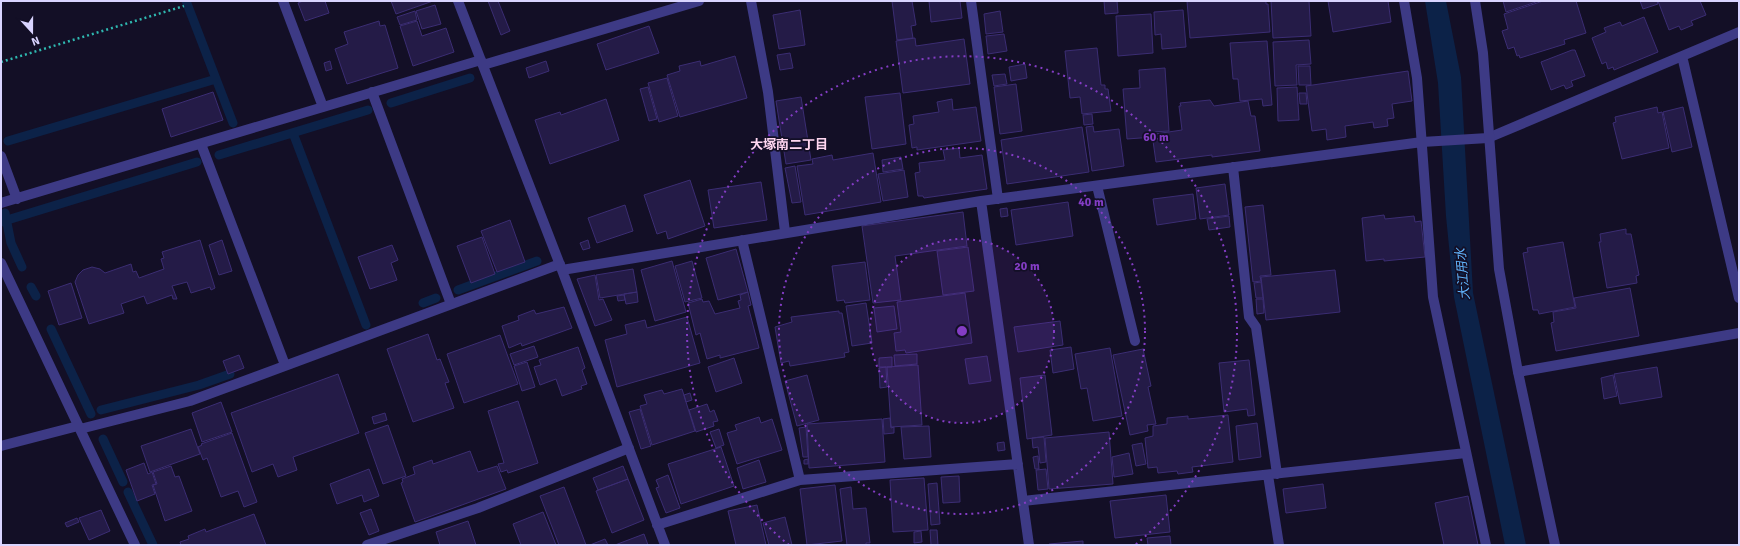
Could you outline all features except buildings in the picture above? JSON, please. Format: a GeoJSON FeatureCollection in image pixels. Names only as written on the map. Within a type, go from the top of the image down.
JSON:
{"type":"FeatureCollection","features":[{"type":"Feature","properties":{"kind":"street"},"geometry":{"type":"LineString","coordinates":[[283,1],[323,107]]}},
{"type":"Feature","properties":{"kind":"street"},"geometry":{"type":"LineString","coordinates":[[458,1],[561,267],[665,545]]}},
{"type":"Feature","properties":{"kind":"street"},"geometry":{"type":"LineString","coordinates":[[1,203],[372,92],[699,1]]}},
{"type":"Feature","properties":{"kind":"street"},"geometry":{"type":"LineString","coordinates":[[750,1],[768,92],[785,232]]}},
{"type":"Feature","properties":{"kind":"street"},"geometry":{"type":"LineString","coordinates":[[971,1],[998,199]]}},
{"type":"Feature","properties":{"kind":"street"},"geometry":{"type":"LineString","coordinates":[[1404,1],[1417,78],[1423,142],[1433,297],[1486,545]]}},
{"type":"Feature","properties":{"kind":"street"},"geometry":{"type":"LineString","coordinates":[[1475,1],[1482,53],[1499,269],[1518,372],[1555,545]]}},
{"type":"Feature","properties":{"kind":"street"},"geometry":{"type":"LineString","coordinates":[[1,446],[190,401],[451,304],[561,267],[742,240],[980,201],[1423,142],[1488,138],[1739,32]]}},
{"type":"Feature","properties":{"kind":"street"},"geometry":{"type":"LineString","coordinates":[[1682,56],[1739,298]]}},
{"type":"Feature","properties":{"kind":"street"},"geometry":{"type":"LineString","coordinates":[[372,92],[451,304]]}},
{"type":"Feature","properties":{"kind":"street"},"geometry":{"type":"LineString","coordinates":[[201,144],[285,365]]}},
{"type":"Feature","properties":{"kind":"street"},"geometry":{"type":"LineString","coordinates":[[1,156],[17,199]]}},
{"type":"Feature","properties":{"kind":"street"},"geometry":{"type":"LineString","coordinates":[[1233,167],[1249,317],[1256,327],[1279,545]]}},
{"type":"Feature","properties":{"kind":"street"},"geometry":{"type":"LineString","coordinates":[[1097,186],[1135,342]]}},
{"type":"Feature","properties":{"kind":"street"},"geometry":{"type":"LineString","coordinates":[[980,201],[1029,545]]}},
{"type":"Feature","properties":{"kind":"street"},"geometry":{"type":"LineString","coordinates":[[742,240],[800,480]]}},
{"type":"Feature","properties":{"kind":"street"},"geometry":{"type":"LineString","coordinates":[[1,263],[135,545]]}},
{"type":"Feature","properties":{"kind":"street"},"geometry":{"type":"LineString","coordinates":[[1518,372],[1739,333]]}},
{"type":"Feature","properties":{"kind":"street"},"geometry":{"type":"LineString","coordinates":[[367,545],[478,508],[629,448]]}},
{"type":"Feature","properties":{"kind":"street"},"geometry":{"type":"LineString","coordinates":[[1023,501],[1466,453]]}},
{"type":"Feature","properties":{"kind":"street"},"geometry":{"type":"LineString","coordinates":[[658,525],[800,480],[1018,464]]}},
{"type":"Feature","properties":{"kind":"path"},"geometry":{"type":"LineString","coordinates":[[1,62],[184,6]]}},
{"type":"Feature","properties":{"kind":"water","name":"大江用水"},"geometry":{"type":"Polygon","coordinates":[[[1425,1],[1446,1],[1461,77],[1473,293],[1526,545],[1505,545],[1454,297],[1446,216],[1438,83],[1425,1]]]}},
{"type":"Feature","properties":{"kind":"waterway"},"geometry":{"type":"LineString","coordinates":[[186,1],[233,123]]}},
{"type":"Feature","properties":{"kind":"waterway"},"geometry":{"type":"LineString","coordinates":[[391,103],[470,78]]}},
{"type":"Feature","properties":{"kind":"waterway"},"geometry":{"type":"LineString","coordinates":[[8,141],[216,79]]}},
{"type":"Feature","properties":{"kind":"waterway"},"geometry":{"type":"LineString","coordinates":[[219,155],[368,110]]}},
{"type":"Feature","properties":{"kind":"waterway"},"geometry":{"type":"LineString","coordinates":[[293,133],[366,325]]}},
{"type":"Feature","properties":{"kind":"waterway"},"geometry":{"type":"LineString","coordinates":[[1,222],[197,162]]}},
{"type":"Feature","properties":{"kind":"waterway"},"geometry":{"type":"LineString","coordinates":[[5,213],[11,243],[22,267]]}},
{"type":"Feature","properties":{"kind":"waterway"},"geometry":{"type":"LineString","coordinates":[[458,290],[537,261]]}},
{"type":"Feature","properties":{"kind":"waterway"},"geometry":{"type":"LineString","coordinates":[[31,287],[36,296]]}},
{"type":"Feature","properties":{"kind":"waterway"},"geometry":{"type":"LineString","coordinates":[[423,303],[436,298]]}},
{"type":"Feature","properties":{"kind":"waterway"},"geometry":{"type":"LineString","coordinates":[[51,329],[91,414]]}},
{"type":"Feature","properties":{"kind":"waterway"},"geometry":{"type":"LineString","coordinates":[[101,410],[199,385],[230,374]]}},
{"type":"Feature","properties":{"kind":"waterway"},"geometry":{"type":"LineString","coordinates":[[103,439],[123,482]]}},
{"type":"Feature","properties":{"kind":"waterway"},"geometry":{"type":"LineString","coordinates":[[128,492],[153,545]]}},
{"type":"Feature","properties":{"kind":"district","name":"大塚南二丁目"},"geometry":{"type":"Point","coordinates":[789,145]}}]}
